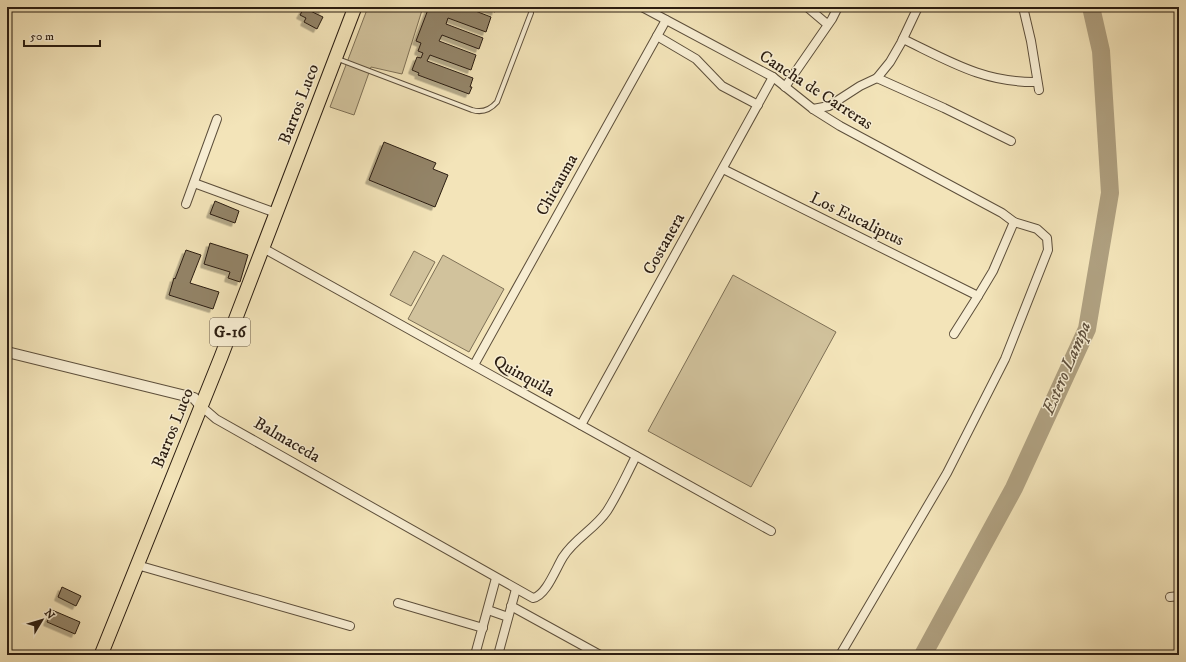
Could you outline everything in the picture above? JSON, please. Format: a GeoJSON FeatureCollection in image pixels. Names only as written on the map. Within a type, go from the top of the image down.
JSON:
{"type":"FeatureCollection","features":[{"type":"Feature","properties":{"kind":"main road","name":"Barros Luco"},"geometry":{"type":"LineString","coordinates":[[101,655],[263,248],[355,7]]}},
{"type":"Feature","properties":{"kind":"street","name":"Cancha de Carreras"},"geometry":{"type":"LineString","coordinates":[[642,7],[773,77],[813,109],[840,126],[1002,213],[1014,222],[1037,230],[1047,238],[1048,250],[1005,359],[947,473],[840,655]]}},
{"type":"Feature","properties":{"kind":"street"},"geometry":{"type":"LineString","coordinates":[[807,7],[827,24]]}},
{"type":"Feature","properties":{"kind":"street"},"geometry":{"type":"LineString","coordinates":[[785,87],[838,7]]}},
{"type":"Feature","properties":{"kind":"street"},"geometry":{"type":"LineString","coordinates":[[813,109],[830,106],[860,86],[877,78],[890,62],[918,7]]}},
{"type":"Feature","properties":{"kind":"street"},"geometry":{"type":"LineString","coordinates":[[903,39],[974,73],[998,80],[1038,86],[1031,41],[1023,7]]}},
{"type":"Feature","properties":{"kind":"street","name":"Chicauma"},"geometry":{"type":"LineString","coordinates":[[474,365],[666,20]]}},
{"type":"Feature","properties":{"kind":"street"},"geometry":{"type":"LineString","coordinates":[[657,36],[696,59],[722,86],[758,105]]}},
{"type":"Feature","properties":{"kind":"street","name":"Costanera"},"geometry":{"type":"LineString","coordinates":[[581,425],[773,77]]}},
{"type":"Feature","properties":{"kind":"street"},"geometry":{"type":"LineString","coordinates":[[877,78],[944,108],[1011,141]]}},
{"type":"Feature","properties":{"kind":"street"},"geometry":{"type":"LineString","coordinates":[[186,204],[216,118]]}},
{"type":"Feature","properties":{"kind":"street","name":"Los Eucaliptus"},"geometry":{"type":"LineString","coordinates":[[723,169],[978,296]]}},
{"type":"Feature","properties":{"kind":"street"},"geometry":{"type":"LineString","coordinates":[[194,183],[276,213]]}},
{"type":"Feature","properties":{"kind":"street"},"geometry":{"type":"LineString","coordinates":[[954,334],[993,271],[1014,222]]}},
{"type":"Feature","properties":{"kind":"street","name":"Quinquila"},"geometry":{"type":"LineString","coordinates":[[263,248],[771,531]]}},
{"type":"Feature","properties":{"kind":"street","name":"Balmaceda"},"geometry":{"type":"LineString","coordinates":[[7,352],[194,398],[216,419],[531,598],[538,597],[544,591],[562,558],[572,545],[592,528],[607,511],[636,456]]}},
{"type":"Feature","properties":{"kind":"street"},"geometry":{"type":"LineString","coordinates":[[137,565],[350,626]]}},
{"type":"Feature","properties":{"kind":"street"},"geometry":{"type":"LineString","coordinates":[[475,655],[496,578]]}},
{"type":"Feature","properties":{"kind":"street"},"geometry":{"type":"LineString","coordinates":[[498,655],[516,589]]}},
{"type":"Feature","properties":{"kind":"street"},"geometry":{"type":"LineString","coordinates":[[1170,597],[1179,596]]}},
{"type":"Feature","properties":{"kind":"street"},"geometry":{"type":"LineString","coordinates":[[398,603],[483,628]]}},
{"type":"Feature","properties":{"kind":"street"},"geometry":{"type":"LineString","coordinates":[[511,606],[600,655]]}},
{"type":"Feature","properties":{"kind":"street"},"geometry":{"type":"LineString","coordinates":[[488,610],[508,617]]}},
{"type":"Feature","properties":{"kind":"lane"},"geometry":{"type":"LineString","coordinates":[[335,58],[472,110],[482,111],[491,108],[496,102],[531,13]]}},
{"type":"Feature","properties":{"kind":"shaded area"},"geometry":{"type":"Polygon","coordinates":[[[368,7],[423,7],[402,74],[371,67],[354,115],[330,107],[368,7]]]}},
{"type":"Feature","properties":{"kind":"shaded area"},"geometry":{"type":"Polygon","coordinates":[[[414,251],[435,262],[411,306],[390,295],[414,251]]]}},
{"type":"Feature","properties":{"kind":"shaded area"},"geometry":{"type":"Polygon","coordinates":[[[443,255],[504,289],[469,352],[408,319],[443,255]]]}},
{"type":"Feature","properties":{"kind":"shaded area"},"geometry":{"type":"Polygon","coordinates":[[[733,275],[836,332],[751,487],[648,431],[733,275]]]}},
{"type":"Feature","properties":{"kind":"building"},"geometry":{"type":"Polygon","coordinates":[[[315,7],[324,7],[322,11],[315,7]]]}},
{"type":"Feature","properties":{"kind":"building"},"geometry":{"type":"Polygon","coordinates":[[[429,7],[465,7],[491,17],[486,32],[448,18],[446,24],[483,38],[479,49],[442,35],[439,41],[476,55],[471,70],[430,55],[427,61],[473,78],[470,87],[472,87],[469,94],[418,75],[419,73],[412,70],[417,57],[421,58],[423,53],[418,51],[421,43],[416,41],[429,7]]]}},
{"type":"Feature","properties":{"kind":"building"},"geometry":{"type":"Polygon","coordinates":[[[482,7],[496,7],[495,12],[482,7]]]}},
{"type":"Feature","properties":{"kind":"building"},"geometry":{"type":"Polygon","coordinates":[[[304,8],[323,17],[317,29],[304,22],[306,18],[300,15],[304,8]]]}},
{"type":"Feature","properties":{"kind":"building"},"geometry":{"type":"Polygon","coordinates":[[[384,142],[436,163],[433,169],[448,175],[435,207],[369,180],[384,142]]]}},
{"type":"Feature","properties":{"kind":"building"},"geometry":{"type":"Polygon","coordinates":[[[215,201],[239,211],[235,223],[210,214],[215,201]]]}},
{"type":"Feature","properties":{"kind":"building"},"geometry":{"type":"Polygon","coordinates":[[[210,243],[248,255],[240,282],[228,278],[230,272],[204,264],[210,243]]]}},
{"type":"Feature","properties":{"kind":"building"},"geometry":{"type":"Polygon","coordinates":[[[186,250],[201,255],[190,283],[219,292],[213,309],[169,295],[174,278],[175,279],[186,250]]]}},
{"type":"Feature","properties":{"kind":"building"},"geometry":{"type":"Polygon","coordinates":[[[62,587],[81,596],[76,606],[58,597],[62,587]]]}},
{"type":"Feature","properties":{"kind":"building"},"geometry":{"type":"Polygon","coordinates":[[[52,610],[80,622],[75,634],[47,622],[52,610]]]}},
{"type":"Feature","properties":{"kind":"waterway","name":"Estero Lampa"},"geometry":{"type":"LineString","coordinates":[[923,655],[1014,488],[1087,329],[1110,193],[1101,51],[1091,7]]}}]}
